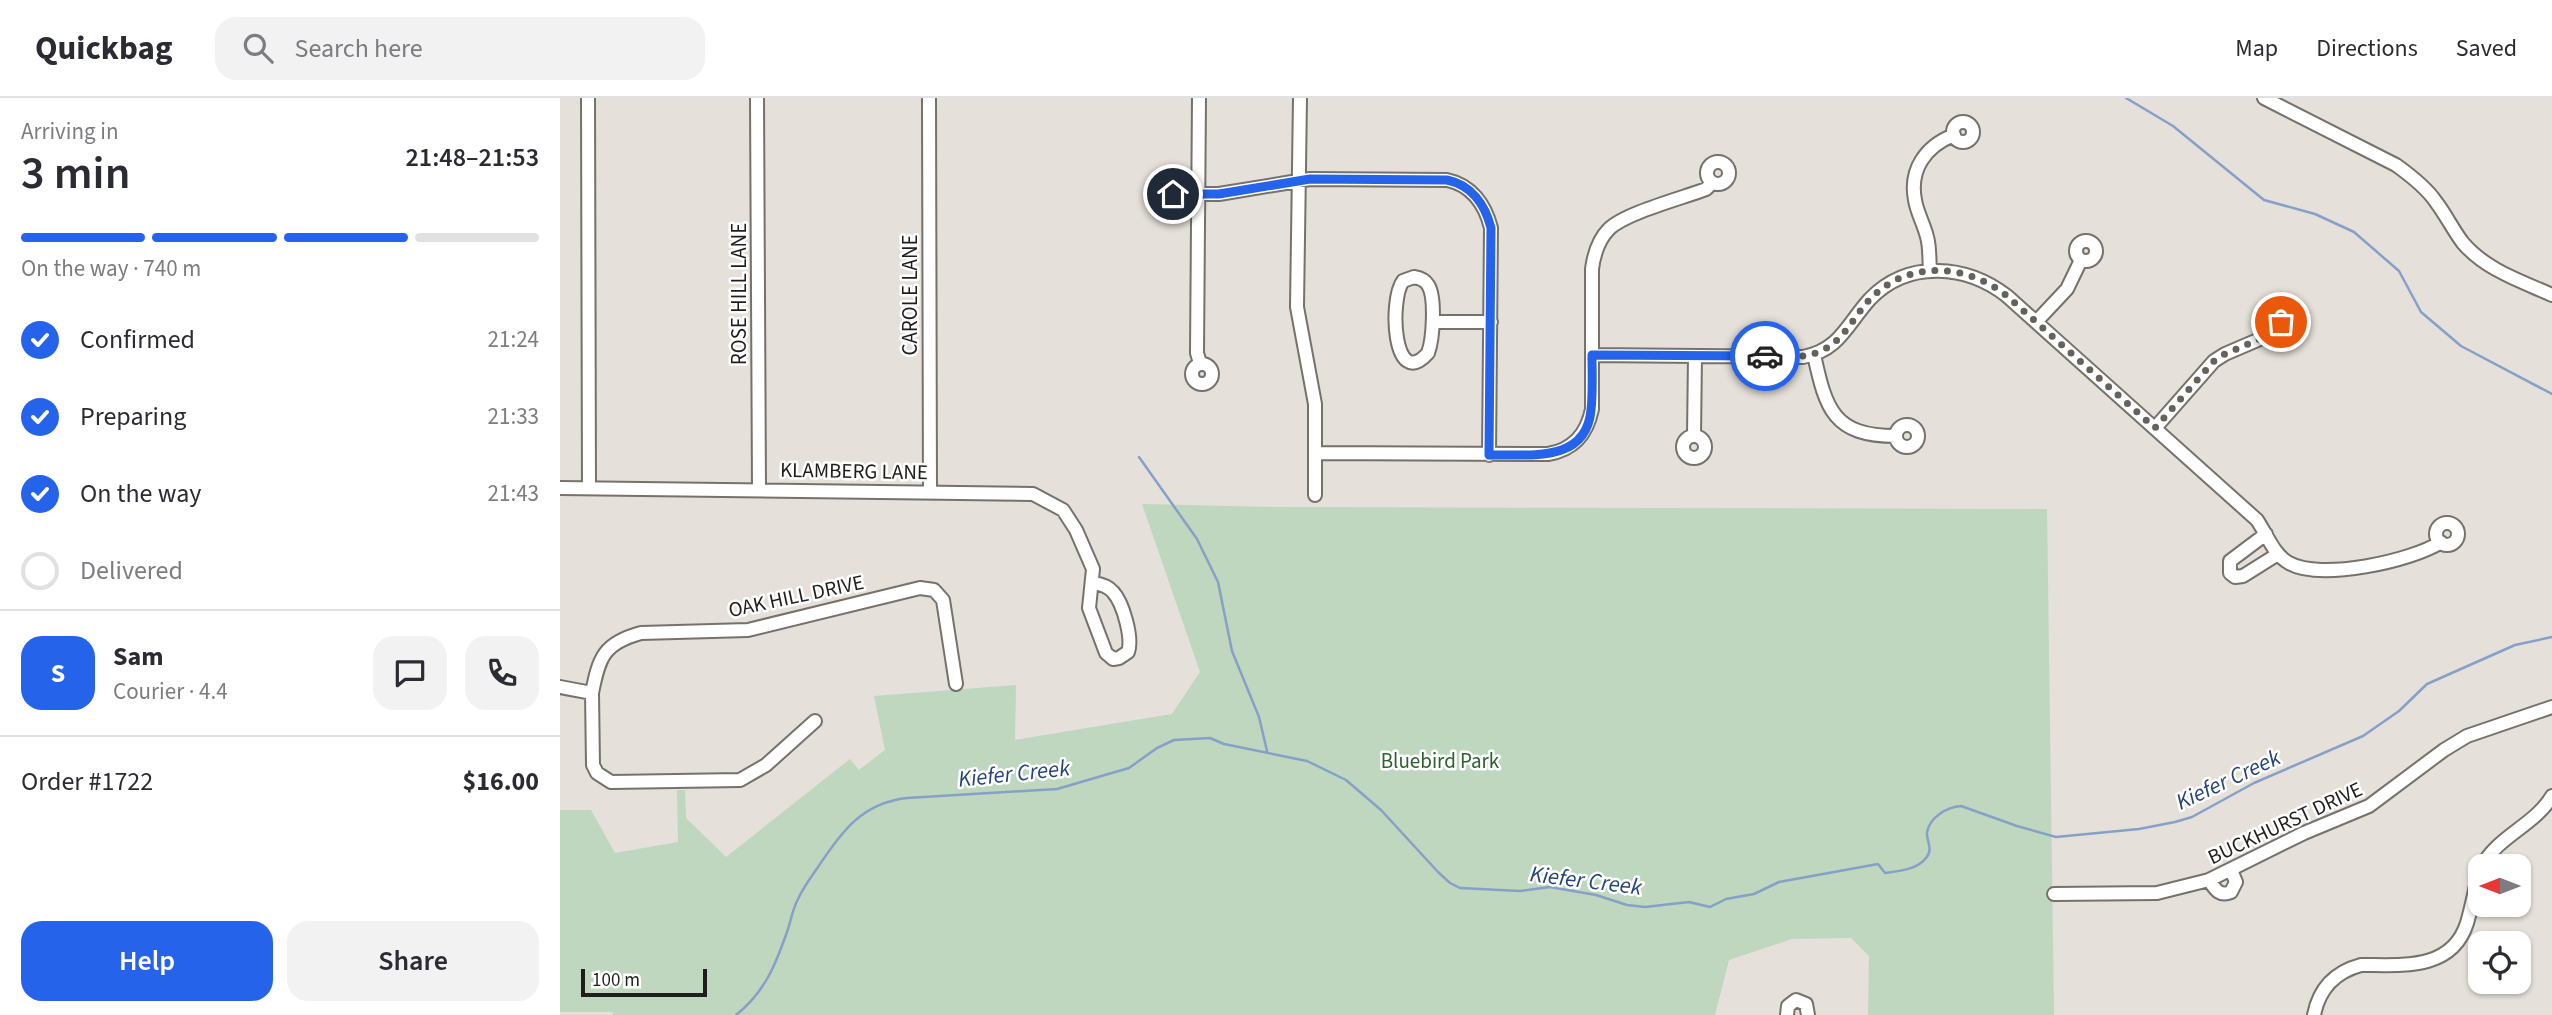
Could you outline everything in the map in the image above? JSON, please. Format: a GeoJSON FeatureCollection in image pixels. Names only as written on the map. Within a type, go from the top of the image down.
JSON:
{"type":"FeatureCollection","features":[{"type":"Feature","properties":{"kind":"street"},"geometry":{"type":"LineString","coordinates":[[588,98],[589,488]]}},
{"type":"Feature","properties":{"kind":"street","name":"ROSE HILL LANE"},"geometry":{"type":"LineString","coordinates":[[757,98],[759,489]]}},
{"type":"Feature","properties":{"kind":"street","name":"CAROLE LANE"},"geometry":{"type":"LineString","coordinates":[[929,98],[930,491]]}},
{"type":"Feature","properties":{"kind":"street"},"geometry":{"type":"LineString","coordinates":[[1199,98],[1200,363]]}},
{"type":"Feature","properties":{"kind":"street"},"geometry":{"type":"LineString","coordinates":[[1300,98],[1297,307],[1313,389],[1315,495]]}},
{"type":"Feature","properties":{"kind":"street"},"geometry":{"type":"LineString","coordinates":[[2264,98],[2396,165],[2435,199],[2464,243],[2476,255],[2503,274],[2552,295]]}},
{"type":"Feature","properties":{"kind":"street"},"geometry":{"type":"LineString","coordinates":[[1930,270],[1928,239],[1915,200],[1914,177],[1924,155],[1939,141],[1954,135]]}},
{"type":"Feature","properties":{"kind":"street"},"geometry":{"type":"LineString","coordinates":[[1156,194],[1219,194],[1300,180],[1447,180],[1466,187],[1482,205],[1491,228],[1489,455]]}},
{"type":"Feature","properties":{"kind":"street"},"geometry":{"type":"LineString","coordinates":[[1315,453],[1548,454],[1570,448],[1589,424],[1592,269],[1594,253],[1600,240],[1619,221],[1706,189],[1713,183]]}},
{"type":"Feature","properties":{"kind":"street"},"geometry":{"type":"LineString","coordinates":[[2036,322],[2067,289],[2081,260]]}},
{"type":"Feature","properties":{"kind":"street"},"geometry":{"type":"LineString","coordinates":[[1592,355],[1814,355],[1833,345],[1871,298],[1896,281],[1930,270],[1963,272],[1992,284],[2036,322],[2258,520],[2278,554],[2298,567],[2322,570],[2385,563],[2427,551],[2441,542]]}},
{"type":"Feature","properties":{"kind":"street"},"geometry":{"type":"LineString","coordinates":[[1417,277],[1427,283],[1431,291],[1433,322],[1428,353],[1419,360],[1403,357],[1396,342],[1396,296],[1403,281],[1417,277]]}},
{"type":"Feature","properties":{"kind":"street"},"geometry":{"type":"LineString","coordinates":[[1433,322],[1491,323]]}},
{"type":"Feature","properties":{"kind":"street"},"geometry":{"type":"LineString","coordinates":[[2155,428],[2214,361],[2267,336]]}},
{"type":"Feature","properties":{"kind":"street"},"geometry":{"type":"LineString","coordinates":[[1814,355],[1822,392],[1838,420],[1857,432],[1896,436]]}},
{"type":"Feature","properties":{"kind":"street"},"geometry":{"type":"LineString","coordinates":[[1694,436],[1695,356]]}},
{"type":"Feature","properties":{"kind":"street","name":"KLAMBERG LANE"},"geometry":{"type":"LineString","coordinates":[[560,488],[1033,494],[1047,499],[1063,510],[1076,530],[1093,569],[1089,608],[1106,653],[1113,659],[1119,658],[1128,652],[1129,633],[1116,595],[1105,586],[1093,583]]}},
{"type":"Feature","properties":{"kind":"street"},"geometry":{"type":"LineString","coordinates":[[2266,534],[2230,561],[2230,573],[2235,577],[2242,576],[2278,554]]}},
{"type":"Feature","properties":{"kind":"street","name":"OAK HILL DRIVE"},"geometry":{"type":"LineString","coordinates":[[592,693],[603,655],[626,638],[641,634],[748,630],[920,588],[934,590],[943,600],[956,684]]}},
{"type":"Feature","properties":{"kind":"street"},"geometry":{"type":"LineString","coordinates":[[560,687],[592,693],[593,765],[597,773],[611,782],[740,780],[766,765],[815,721]]}},
{"type":"Feature","properties":{"kind":"street","name":"BUCKHURST DRIVE"},"geometry":{"type":"LineString","coordinates":[[2054,894],[2157,893],[2209,880],[2304,833],[2369,806],[2467,736],[2550,712]]}},
{"type":"Feature","properties":{"kind":"street"},"geometry":{"type":"LineString","coordinates":[[2491,854],[2541,812],[2552,796]]}},
{"type":"Feature","properties":{"kind":"street"},"geometry":{"type":"LineString","coordinates":[[2209,880],[2217,892],[2231,892],[2236,882],[2231,870]]}},
{"type":"Feature","properties":{"kind":"street"},"geometry":{"type":"LineString","coordinates":[[2314,1015],[2326,986],[2341,973],[2361,965],[2420,964],[2433,961],[2454,947],[2469,917]]}},
{"type":"Feature","properties":{"kind":"street"},"geometry":{"type":"LineString","coordinates":[[1787,1015],[1787,1006],[1793,1001],[1800,1000],[1807,1010]]}},
{"type":"Feature","properties":{"kind":"green space","name":"Bluebird Park"},"geometry":{"type":"Polygon","coordinates":[[[1142,504],[1271,507],[2047,509],[2054,1015],[1868,1015],[1869,956],[1851,938],[1792,939],[1729,960],[1715,1015],[613,1015],[612,1012],[560,1012],[560,810],[591,810],[615,853],[678,842],[677,790],[685,790],[686,818],[726,857],[850,759],[859,770],[885,750],[874,696],[1016,685],[1015,740],[1172,714],[1200,672],[1142,504]]]}},
{"type":"Feature","properties":{"kind":"waterway"},"geometry":{"type":"LineString","coordinates":[[2126,98],[2173,126],[2264,200],[2315,214],[2354,232],[2399,271],[2421,312],[2461,346],[2552,394]]}},
{"type":"Feature","properties":{"kind":"waterway"},"geometry":{"type":"LineString","coordinates":[[1139,457],[1197,539],[1218,582],[1232,651],[1259,717],[1267,751]]}},
{"type":"Feature","properties":{"kind":"waterway","name":"Kiefer Creek"},"geometry":{"type":"LineString","coordinates":[[736,1015],[755,997],[774,966],[796,903],[807,883],[845,831],[865,813],[877,806],[907,798],[1057,789],[1129,768],[1157,748],[1174,740],[1210,738],[1224,744],[1307,761],[1346,780],[1381,810],[1438,872],[1460,888],[1520,891],[1550,887],[1596,895],[1627,905],[1645,907],[1689,902],[1710,907],[1726,899],[1754,894],[1779,882],[1878,864],[1885,873],[1912,867],[1928,855],[1930,848],[1927,832],[1932,822],[1945,811],[1961,806],[2056,837],[2139,829],[2192,817],[2254,783],[2363,736],[2399,711],[2427,684],[2515,645],[2552,637]]}},
{"type":"Feature","properties":{"kind":"way so far"},"geometry":{"type":"LineString","coordinates":[[1765,356],[1814,355],[1833,345],[1871,298],[1896,281],[1930,270],[1963,272],[1992,284],[2007,296],[2155,428],[2214,361],[2267,336],[2271,323],[2281,322]]}},
{"type":"Feature","properties":{"kind":"route"},"geometry":{"type":"LineString","coordinates":[[1173,194],[1219,194],[1310,179],[1447,180],[1466,187],[1482,205],[1491,228],[1489,455],[1548,454],[1570,448],[1589,424],[1592,355],[1765,356]]}}]}
